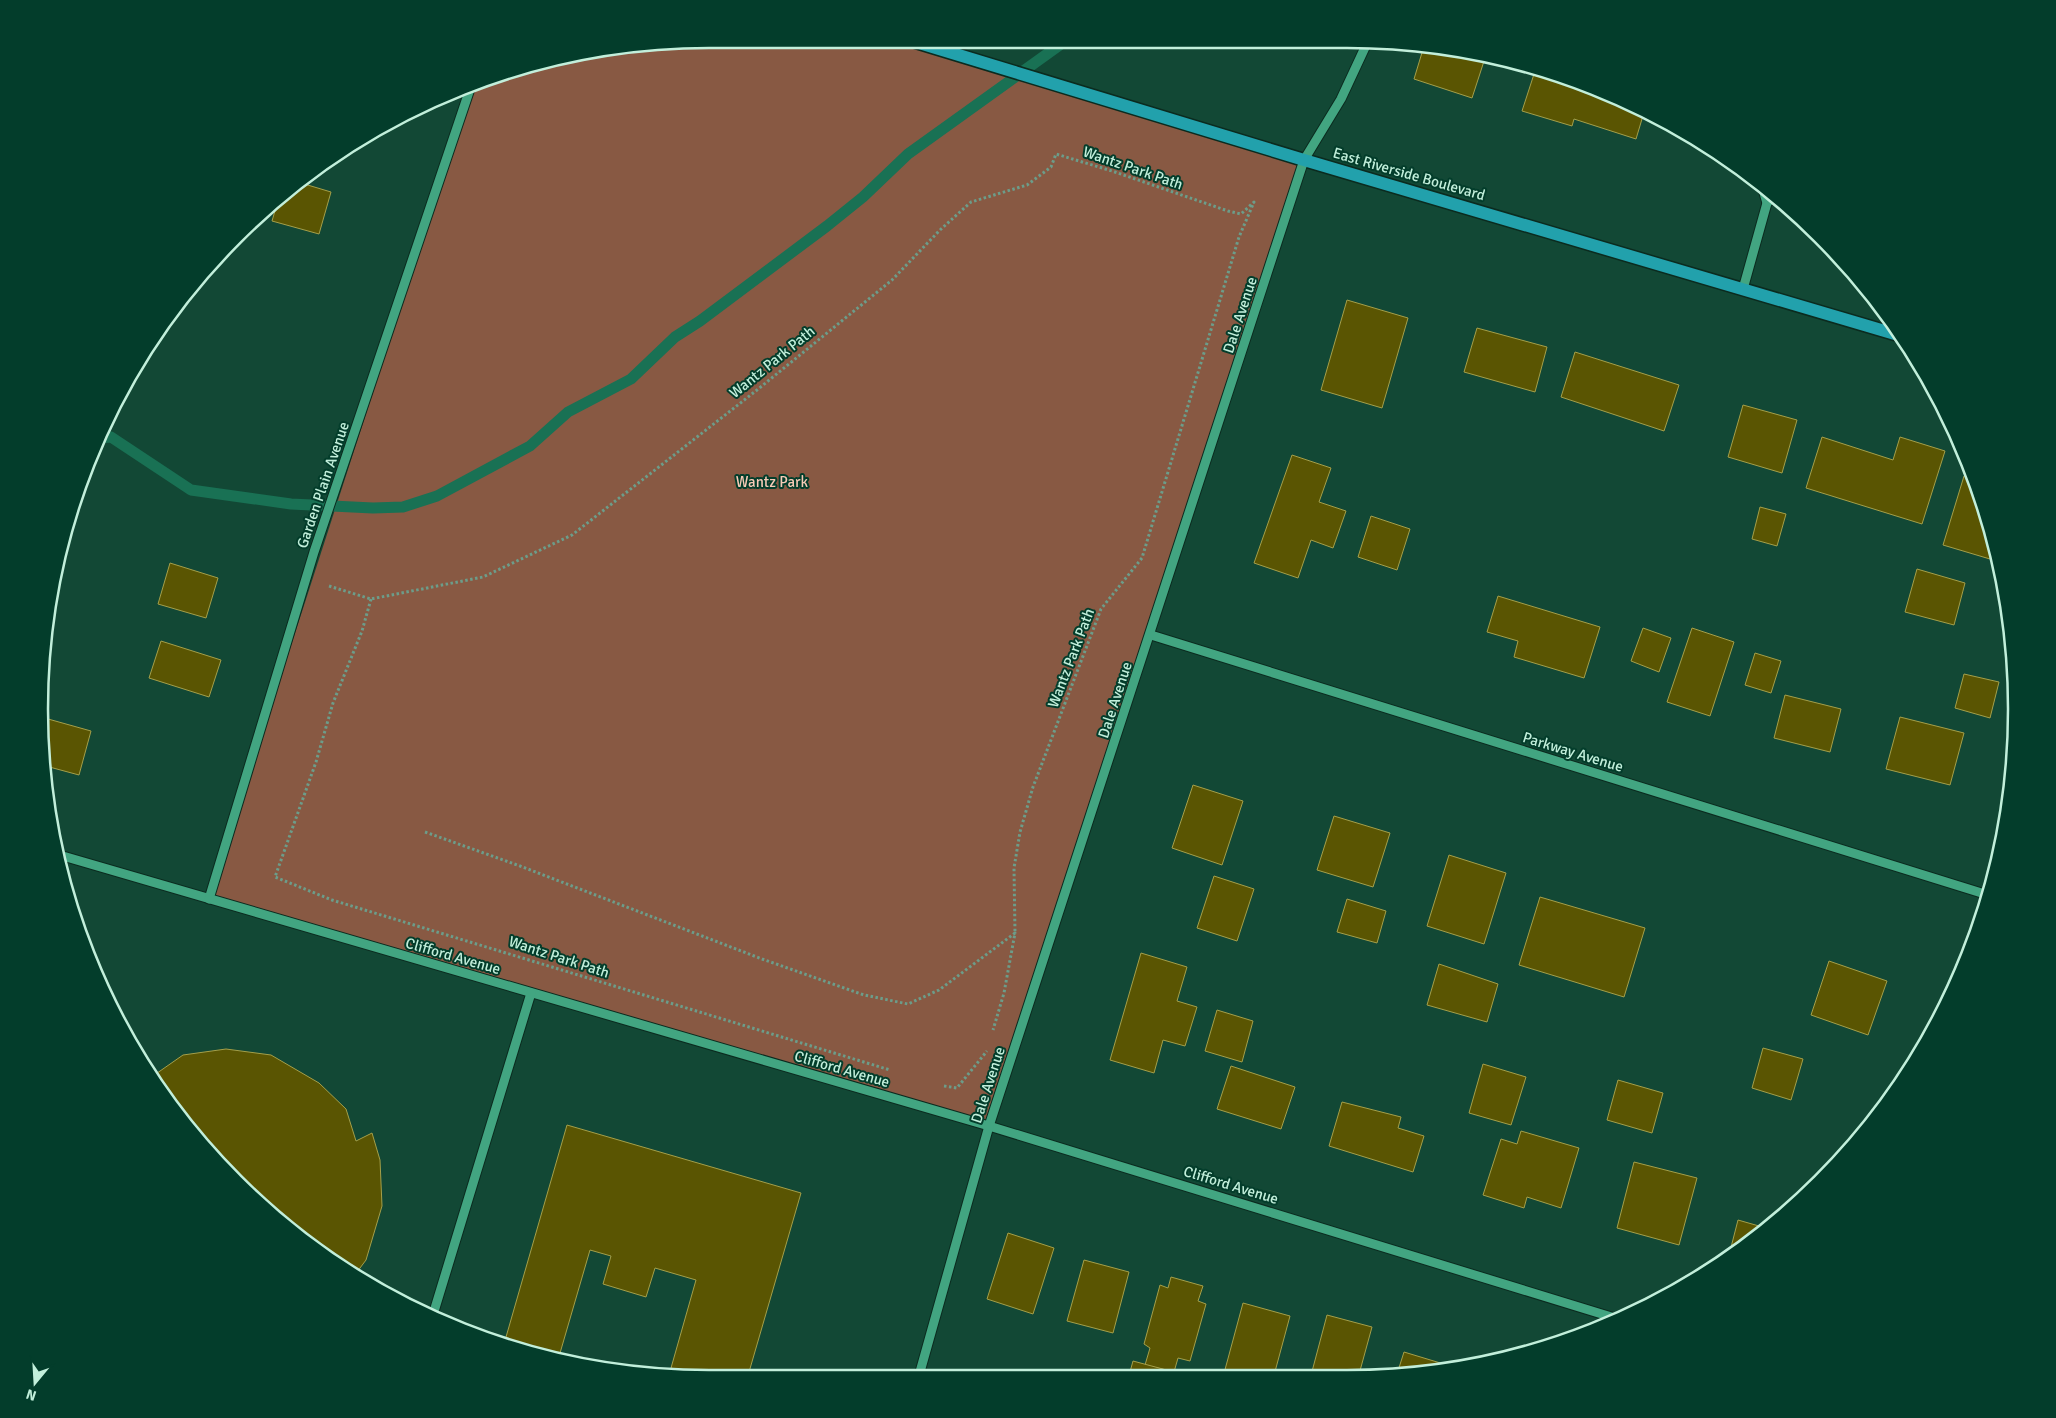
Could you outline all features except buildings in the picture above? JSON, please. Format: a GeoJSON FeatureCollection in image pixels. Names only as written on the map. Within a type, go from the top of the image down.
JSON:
{"type":"FeatureCollection","features":[{"type":"Feature","properties":{"kind":"main road","name":"East Riverside Boulevard"},"geometry":{"type":"LineString","coordinates":[[936,48],[1304,160],[1891,333]]}},
{"type":"Feature","properties":{"kind":"street","name":"Dale Avenue"},"geometry":{"type":"LineString","coordinates":[[921,1370],[989,1126],[1151,635],[1304,160],[1341,99],[1365,48]]}},
{"type":"Feature","properties":{"kind":"street","name":"Garden Plain Avenue"},"geometry":{"type":"LineString","coordinates":[[209,899],[314,552],[347,459],[469,93]]}},
{"type":"Feature","properties":{"kind":"street"},"geometry":{"type":"LineString","coordinates":[[1766,197],[1767,203]]}},
{"type":"Feature","properties":{"kind":"street"},"geometry":{"type":"LineString","coordinates":[[1742,289],[1768,199]]}},
{"type":"Feature","properties":{"kind":"street","name":"Parkway Avenue"},"geometry":{"type":"LineString","coordinates":[[1151,635],[1982,893]]}},
{"type":"Feature","properties":{"kind":"street","name":"Clifford Avenue"},"geometry":{"type":"LineString","coordinates":[[64,856],[989,1126],[1609,1316]]}},
{"type":"Feature","properties":{"kind":"street"},"geometry":{"type":"LineString","coordinates":[[434,1310],[531,993]]}},
{"type":"Feature","properties":{"kind":"path","name":"Wantz Park Path"},"geometry":{"type":"LineString","coordinates":[[307,578],[371,599],[483,578],[572,535],[758,390],[892,280],[940,230],[971,202],[1027,185],[1051,167],[1056,154],[1228,211],[1241,214],[1254,202],[1240,237],[1142,558],[1101,609],[1033,787],[1020,832],[1014,868],[1015,933],[1004,993],[991,1036]]}},
{"type":"Feature","properties":{"kind":"path","name":"Wantz Park Path"},"geometry":{"type":"LineString","coordinates":[[371,599],[362,631],[333,703],[316,762],[275,877],[332,900],[896,1072]]}},
{"type":"Feature","properties":{"kind":"path"},"geometry":{"type":"LineString","coordinates":[[425,832],[520,866],[762,959],[864,995],[908,1004],[939,990],[1015,933]]}},
{"type":"Feature","properties":{"kind":"path"},"geometry":{"type":"LineString","coordinates":[[942,1086],[957,1088],[986,1053],[989,1044]]}},
{"type":"Feature","properties":{"kind":"green space","name":"Wantz Park"},"geometry":{"type":"Polygon","coordinates":[[[709,48],[936,48],[1304,160],[989,1126],[209,899],[470,93],[538,70],[580,60],[623,53],[709,48]]]}},
{"type":"Feature","properties":{"kind":"waterway"},"geometry":{"type":"LineString","coordinates":[[106,437],[111,437],[191,490],[291,504],[373,508],[403,507],[437,496],[530,446],[568,412],[631,379],[675,337],[700,321],[863,197],[908,154],[1055,48]]}}]}
